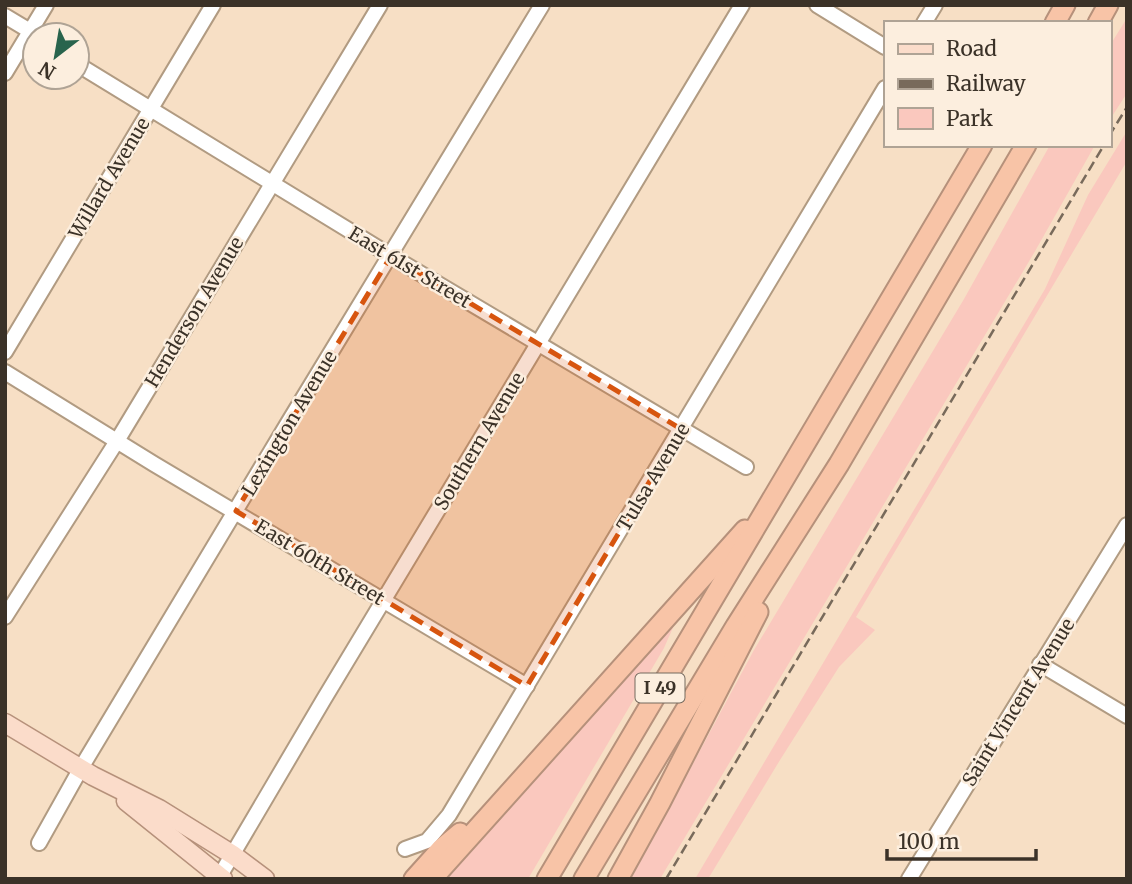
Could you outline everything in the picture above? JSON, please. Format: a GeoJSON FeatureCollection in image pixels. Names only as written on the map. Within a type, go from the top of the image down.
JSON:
{"type":"FeatureCollection","features":[{"type":"Feature","properties":{"kind":"highway"},"geometry":{"type":"LineString","coordinates":[[1056,21],[1065,5]]}},
{"type":"Feature","properties":{"kind":"highway"},"geometry":{"type":"LineString","coordinates":[[1099,21],[1108,5]]}},
{"type":"Feature","properties":{"kind":"highway","name":"I 49"},"geometry":{"type":"LineString","coordinates":[[547,879],[981,147]]}},
{"type":"Feature","properties":{"kind":"highway","name":"I 49"},"geometry":{"type":"LineString","coordinates":[[584,879],[736,626],[807,517],[1025,147]]}},
{"type":"Feature","properties":{"kind":"highway"},"geometry":{"type":"LineString","coordinates":[[432,879],[774,498]]}},
{"type":"Feature","properties":{"kind":"highway"},"geometry":{"type":"LineString","coordinates":[[618,879],[807,517]]}},
{"type":"Feature","properties":{"kind":"highway"},"geometry":{"type":"LineString","coordinates":[[414,879],[441,849],[510,793]]}},
{"type":"Feature","properties":{"kind":"main road"},"geometry":{"type":"LineString","coordinates":[[5,723],[87,772],[159,809],[233,855],[265,879]]}},
{"type":"Feature","properties":{"kind":"main road"},"geometry":{"type":"LineString","coordinates":[[87,772],[220,878]]}},
{"type":"Feature","properties":{"kind":"street"},"geometry":{"type":"LineString","coordinates":[[38,21],[46,5]]}},
{"type":"Feature","properties":{"kind":"street","name":"Willard Avenue"},"geometry":{"type":"LineString","coordinates":[[5,352],[213,5]]}},
{"type":"Feature","properties":{"kind":"street","name":"Henderson Avenue"},"geometry":{"type":"LineString","coordinates":[[5,617],[117,441],[380,5]]}},
{"type":"Feature","properties":{"kind":"street","name":"Lexington Avenue"},"geometry":{"type":"LineString","coordinates":[[39,843],[87,772],[236,511],[542,5]]}},
{"type":"Feature","properties":{"kind":"street","name":"Southern Avenue"},"geometry":{"type":"LineString","coordinates":[[220,878],[383,600],[742,5]]}},
{"type":"Feature","properties":{"kind":"street"},"geometry":{"type":"LineString","coordinates":[[817,5],[884,46]]}},
{"type":"Feature","properties":{"kind":"street"},"geometry":{"type":"LineString","coordinates":[[925,21],[935,5]]}},
{"type":"Feature","properties":{"kind":"street"},"geometry":{"type":"LineString","coordinates":[[5,16],[21,28]]}},
{"type":"Feature","properties":{"kind":"street"},"geometry":{"type":"LineString","coordinates":[[5,73],[21,50]]}},
{"type":"Feature","properties":{"kind":"street","name":"East 61st Street"},"geometry":{"type":"LineString","coordinates":[[91,73],[391,256],[746,467]]}},
{"type":"Feature","properties":{"kind":"street","name":"Tulsa Avenue"},"geometry":{"type":"LineString","coordinates":[[405,849],[427,841],[442,824],[884,90]]}},
{"type":"Feature","properties":{"kind":"street","name":"East 60th Street"},"geometry":{"type":"LineString","coordinates":[[5,372],[527,686]]}},
{"type":"Feature","properties":{"kind":"street","name":"Saint Vincent Avenue"},"geometry":{"type":"LineString","coordinates":[[909,879],[1127,525]]}},
{"type":"Feature","properties":{"kind":"street"},"geometry":{"type":"LineString","coordinates":[[1040,664],[1127,716]]}},
{"type":"Feature","properties":{"kind":"highlighted area"},"geometry":{"type":"Polygon","coordinates":[[[391,256],[681,429],[527,686],[236,511],[391,256]]]}},
{"type":"Feature","properties":{"kind":"green space"},"geometry":{"type":"Polygon","coordinates":[[[1127,18],[1127,93],[1111,118],[1111,44],[1127,18]]]}},
{"type":"Feature","properties":{"kind":"green space"},"geometry":{"type":"Polygon","coordinates":[[[1127,131],[1127,161],[856,617],[875,630],[839,667],[708,879],[695,879],[1045,289],[1088,195],[1127,131]]]}},
{"type":"Feature","properties":{"kind":"green space"},"geometry":{"type":"Polygon","coordinates":[[[1049,147],[1094,147],[1034,253],[660,879],[631,879],[754,650],[964,299],[1049,147]]]}},
{"type":"Feature","properties":{"kind":"green space"},"geometry":{"type":"Polygon","coordinates":[[[672,620],[675,623],[664,648],[528,879],[439,879],[672,620]]]}},
{"type":"Feature","properties":{"kind":"railway"},"geometry":{"type":"LineString","coordinates":[[1111,133],[1127,107]]}},
{"type":"Feature","properties":{"kind":"railway"},"geometry":{"type":"LineString","coordinates":[[666,879],[1103,147]]}}]}
